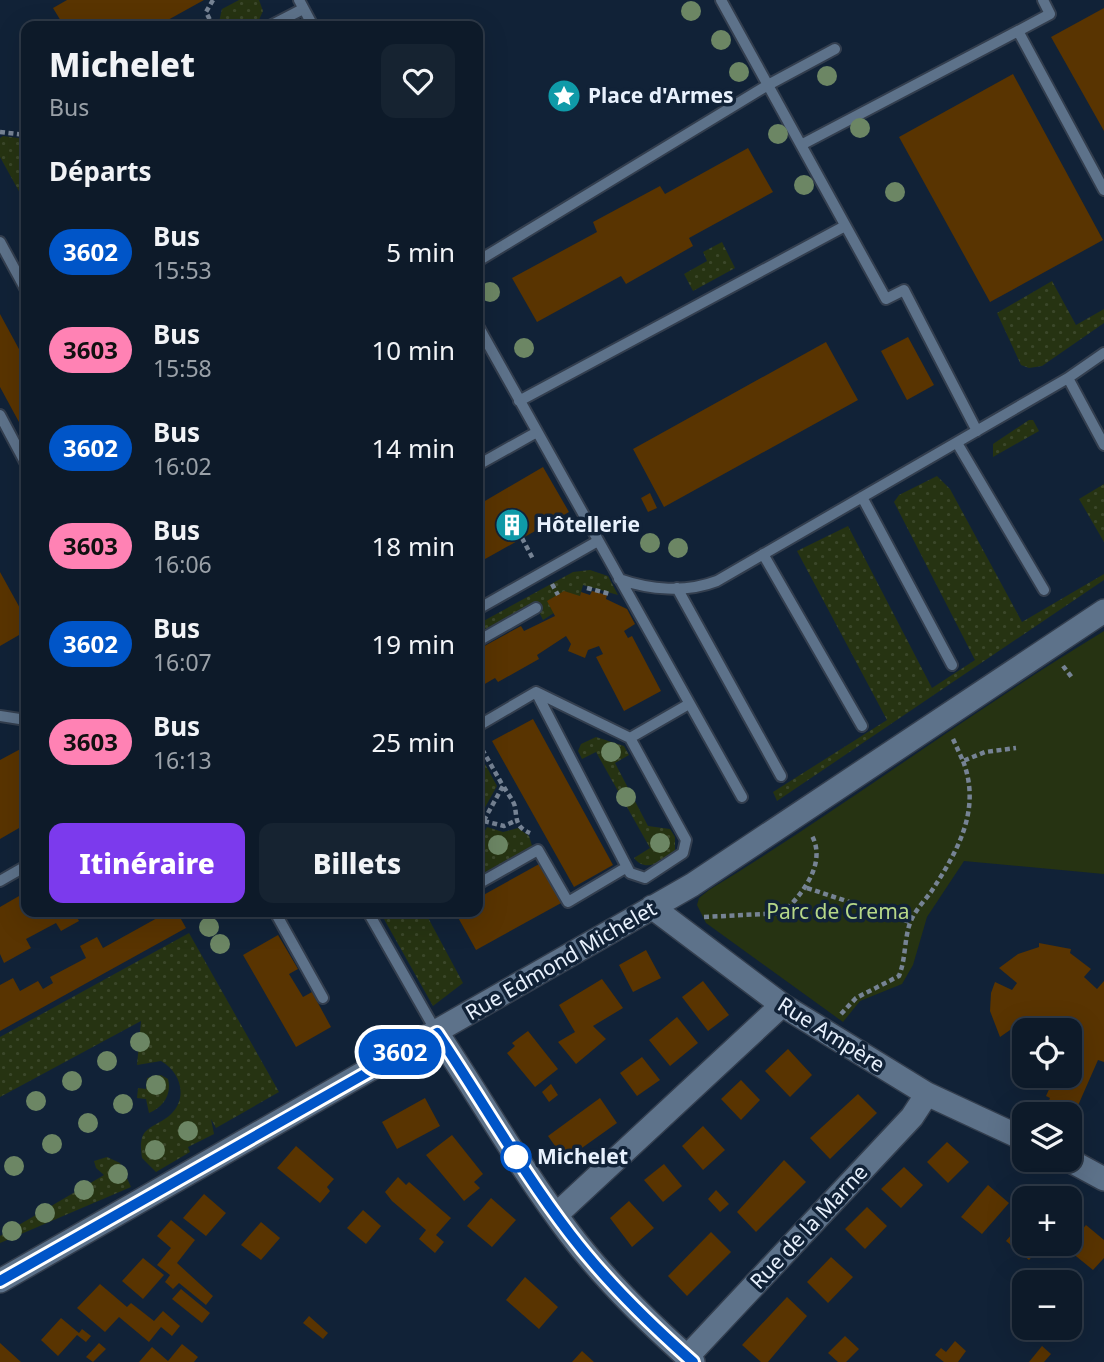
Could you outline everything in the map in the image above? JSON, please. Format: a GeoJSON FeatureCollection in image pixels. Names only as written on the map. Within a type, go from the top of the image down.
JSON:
{"type":"FeatureCollection","features":[{"type":"Feature","properties":{"kind":"street","name":"Rue Edmond Michelet"},"geometry":{"type":"LineString","coordinates":[[0,1281],[437,1033],[661,914],[766,837],[1104,611]]}},
{"type":"Feature","properties":{"kind":"street","name":"Rue Ampère"},"geometry":{"type":"LineString","coordinates":[[661,914],[782,1005],[927,1094],[1012,1133]]}},
{"type":"Feature","properties":{"kind":"street"},"geometry":{"type":"LineString","coordinates":[[556,1215],[782,1005]]}},
{"type":"Feature","properties":{"kind":"street"},"geometry":{"type":"LineString","coordinates":[[437,1033],[485,1111],[556,1215],[624,1294],[690,1359]]}},
{"type":"Feature","properties":{"kind":"street","name":"Rue de la Marne"},"geometry":{"type":"LineString","coordinates":[[690,1359],[912,1117],[927,1094]]}},
{"type":"Feature","properties":{"kind":"street"},"geometry":{"type":"LineString","coordinates":[[1082,1167],[1104,1179]]}},
{"type":"Feature","properties":{"kind":"lane"},"geometry":{"type":"LineString","coordinates":[[721,0],[886,299],[904,290],[977,431]]}},
{"type":"Feature","properties":{"kind":"lane"},"geometry":{"type":"LineString","coordinates":[[801,145],[1050,14],[1043,0]]}},
{"type":"Feature","properties":{"kind":"lane"},"geometry":{"type":"LineString","coordinates":[[277,21],[301,4],[310,21]]}},
{"type":"Feature","properties":{"kind":"lane"},"geometry":{"type":"LineString","coordinates":[[1018,31],[1104,190]]}},
{"type":"Feature","properties":{"kind":"lane"},"geometry":{"type":"LineString","coordinates":[[483,258],[768,85],[835,49]]}},
{"type":"Feature","properties":{"kind":"lane"},"geometry":{"type":"LineString","coordinates":[[519,401],[845,226]]}},
{"type":"Feature","properties":{"kind":"lane"},"geometry":{"type":"LineString","coordinates":[[0,242],[21,281]]}},
{"type":"Feature","properties":{"kind":"lane"},"geometry":{"type":"LineString","coordinates":[[483,335],[742,797]]}},
{"type":"Feature","properties":{"kind":"lane"},"geometry":{"type":"LineString","coordinates":[[619,579],[646,587],[677,588],[717,581],[1068,379],[1104,353]]}},
{"type":"Feature","properties":{"kind":"lane"},"geometry":{"type":"LineString","coordinates":[[1068,379],[1104,444]]}},
{"type":"Feature","properties":{"kind":"lane"},"geometry":{"type":"LineString","coordinates":[[0,415],[21,455]]}},
{"type":"Feature","properties":{"kind":"lane"},"geometry":{"type":"LineString","coordinates":[[483,462],[537,432]]}},
{"type":"Feature","properties":{"kind":"lane"},"geometry":{"type":"LineString","coordinates":[[957,443],[1044,590]]}},
{"type":"Feature","properties":{"kind":"lane"},"geometry":{"type":"LineString","coordinates":[[862,497],[952,665]]}},
{"type":"Feature","properties":{"kind":"lane"},"geometry":{"type":"LineString","coordinates":[[483,606],[598,541]]}},
{"type":"Feature","properties":{"kind":"lane"},"geometry":{"type":"LineString","coordinates":[[762,555],[862,726]]}},
{"type":"Feature","properties":{"kind":"lane"},"geometry":{"type":"LineString","coordinates":[[677,588],[781,776]]}},
{"type":"Feature","properties":{"kind":"lane"},"geometry":{"type":"LineString","coordinates":[[483,638],[536,608]]}},
{"type":"Feature","properties":{"kind":"lane"},"geometry":{"type":"LineString","coordinates":[[483,723],[536,692]]}},
{"type":"Feature","properties":{"kind":"lane"},"geometry":{"type":"LineString","coordinates":[[536,692],[630,738],[686,845],[683,853],[645,878],[635,876],[627,867],[536,692]]}},
{"type":"Feature","properties":{"kind":"lane"},"geometry":{"type":"LineString","coordinates":[[630,738],[689,704]]}},
{"type":"Feature","properties":{"kind":"lane"},"geometry":{"type":"LineString","coordinates":[[1,713],[21,719]]}},
{"type":"Feature","properties":{"kind":"lane"},"geometry":{"type":"LineString","coordinates":[[483,881],[538,850],[568,902],[627,867]]}},
{"type":"Feature","properties":{"kind":"lane"},"geometry":{"type":"LineString","coordinates":[[0,881],[21,869]]}},
{"type":"Feature","properties":{"kind":"lane"},"geometry":{"type":"LineString","coordinates":[[278,917],[323,998]]}},
{"type":"Feature","properties":{"kind":"lane"},"geometry":{"type":"LineString","coordinates":[[372,917],[437,1033]]}},
{"type":"Feature","properties":{"kind":"path"},"geometry":{"type":"LineString","coordinates":[[210,21],[206,12],[213,0]]}},
{"type":"Feature","properties":{"kind":"path"},"geometry":{"type":"LineString","coordinates":[[0,132],[21,134]]}},
{"type":"Feature","properties":{"kind":"path"},"geometry":{"type":"LineString","coordinates":[[522,538],[530,555]]}},
{"type":"Feature","properties":{"kind":"path"},"geometry":{"type":"LineString","coordinates":[[1058,659],[1073,679]]}},
{"type":"Feature","properties":{"kind":"path"},"geometry":{"type":"LineString","coordinates":[[838,1019],[856,998],[899,976],[906,955],[910,922],[951,861],[965,833],[969,781],[964,761],[946,732]]}},
{"type":"Feature","properties":{"kind":"path"},"geometry":{"type":"LineString","coordinates":[[964,761],[985,752],[1016,748]]}},
{"type":"Feature","properties":{"kind":"path"},"geometry":{"type":"LineString","coordinates":[[483,751],[514,807],[515,821],[519,828],[530,833],[538,850]]}},
{"type":"Feature","properties":{"kind":"path"},"geometry":{"type":"LineString","coordinates":[[503,786],[483,821],[504,826],[515,821]]}},
{"type":"Feature","properties":{"kind":"path"},"geometry":{"type":"LineString","coordinates":[[661,914],[689,909],[696,917],[783,913],[807,888],[815,862],[814,838]]}},
{"type":"Feature","properties":{"kind":"path"},"geometry":{"type":"LineString","coordinates":[[807,888],[910,922]]}},
{"type":"Feature","properties":{"kind":"green space"},"geometry":{"type":"Polygon","coordinates":[[[239,0],[259,0],[263,11],[258,21],[219,21],[222,9],[239,0]]]}},
{"type":"Feature","properties":{"kind":"green space"},"geometry":{"type":"Polygon","coordinates":[[[0,138],[21,138],[21,195],[0,157],[0,138]]]}},
{"type":"Feature","properties":{"kind":"green space"},"geometry":{"type":"Polygon","coordinates":[[[722,242],[735,268],[693,291],[684,274],[707,261],[703,252],[722,242]]]}},
{"type":"Feature","properties":{"kind":"green space"},"geometry":{"type":"Polygon","coordinates":[[[1052,281],[1076,325],[1104,309],[1104,323],[1042,366],[1029,368],[1021,365],[997,313],[1052,281]]]}},
{"type":"Feature","properties":{"kind":"green space"},"geometry":{"type":"Polygon","coordinates":[[[1033,420],[1039,431],[993,457],[993,444],[1033,420]]]}},
{"type":"Feature","properties":{"kind":"green space"},"geometry":{"type":"Polygon","coordinates":[[[937,476],[950,489],[1022,622],[1104,574],[1104,580],[777,801],[773,792],[887,720],[797,551],[848,526],[932,688],[975,660],[894,502],[899,495],[937,476]]]}},
{"type":"Feature","properties":{"kind":"green space"},"geometry":{"type":"Polygon","coordinates":[[[1104,484],[1104,542],[1079,499],[1104,484]]]}},
{"type":"Feature","properties":{"kind":"green space"},"geometry":{"type":"Polygon","coordinates":[[[590,570],[608,576],[618,595],[583,585],[580,596],[543,620],[534,602],[483,631],[483,621],[573,572],[590,570]]]}},
{"type":"Feature","properties":{"kind":"green space","name":"Parc de Crema"},"geometry":{"type":"Polygon","coordinates":[[[1104,631],[1104,874],[964,861],[927,917],[913,965],[902,984],[860,1001],[843,1022],[706,923],[697,905],[699,898],[709,890],[1104,631]]]}},
{"type":"Feature","properties":{"kind":"green space"},"geometry":{"type":"Polygon","coordinates":[[[596,737],[624,746],[629,755],[615,763],[648,826],[670,829],[675,837],[675,850],[655,864],[644,865],[634,858],[650,848],[596,752],[582,759],[578,751],[581,744],[596,737]]]}},
{"type":"Feature","properties":{"kind":"green space"},"geometry":{"type":"Polygon","coordinates":[[[483,760],[497,786],[483,811],[483,760]]]}},
{"type":"Feature","properties":{"kind":"green space"},"geometry":{"type":"Polygon","coordinates":[[[487,827],[503,832],[518,828],[529,836],[533,849],[483,877],[483,834],[487,827]]]}},
{"type":"Feature","properties":{"kind":"green space"},"geometry":{"type":"Polygon","coordinates":[[[383,917],[428,917],[463,983],[433,1006],[383,917]]]}},
{"type":"Feature","properties":{"kind":"green space"},"geometry":{"type":"Polygon","coordinates":[[[189,933],[279,1092],[216,1128],[211,1119],[214,1134],[188,1147],[190,1152],[156,1172],[142,1158],[142,1137],[148,1129],[175,1109],[181,1094],[174,1072],[161,1061],[137,1065],[141,1021],[0,1097],[0,1037],[189,933]]]}},
{"type":"Feature","properties":{"kind":"green space"},"geometry":{"type":"Polygon","coordinates":[[[161,1075],[168,1079],[169,1090],[162,1104],[149,1113],[146,1099],[137,1098],[138,1088],[146,1089],[147,1078],[161,1075]]]}},
{"type":"Feature","properties":{"kind":"green space"},"geometry":{"type":"Polygon","coordinates":[[[107,1157],[120,1163],[131,1187],[0,1243],[0,1236],[104,1175],[96,1168],[94,1161],[107,1157]]]}},
{"type":"Feature","properties":{"kind":"building"},"geometry":{"type":"Polygon","coordinates":[[[67,0],[204,0],[166,21],[61,21],[53,8],[67,0]]]}},
{"type":"Feature","properties":{"kind":"building"},"geometry":{"type":"Polygon","coordinates":[[[1104,8],[1104,131],[1051,37],[1104,8]]]}},
{"type":"Feature","properties":{"kind":"building"},"geometry":{"type":"Polygon","coordinates":[[[1013,74],[1103,240],[990,302],[899,137],[1013,74]]]}},
{"type":"Feature","properties":{"kind":"building"},"geometry":{"type":"Polygon","coordinates":[[[748,148],[773,192],[689,238],[693,246],[626,284],[621,276],[537,322],[512,278],[597,232],[593,222],[660,186],[665,194],[748,148]]]}},
{"type":"Feature","properties":{"kind":"building"},"geometry":{"type":"Polygon","coordinates":[[[0,314],[21,353],[21,426],[0,387],[0,314]]]}},
{"type":"Feature","properties":{"kind":"building"},"geometry":{"type":"Polygon","coordinates":[[[908,337],[934,385],[907,400],[881,351],[908,337]]]}},
{"type":"Feature","properties":{"kind":"building"},"geometry":{"type":"Polygon","coordinates":[[[826,342],[858,400],[664,507],[633,449],[826,342]]]}},
{"type":"Feature","properties":{"kind":"building","name":"Hôtellerie"},"geometry":{"type":"Polygon","coordinates":[[[543,467],[569,512],[483,560],[483,502],[543,467]]]}},
{"type":"Feature","properties":{"kind":"building"},"geometry":{"type":"Polygon","coordinates":[[[650,493],[657,508],[648,512],[641,498],[650,493]]]}},
{"type":"Feature","properties":{"kind":"building"},"geometry":{"type":"Polygon","coordinates":[[[0,572],[21,610],[21,634],[0,646],[0,572]]]}},
{"type":"Feature","properties":{"kind":"building"},"geometry":{"type":"Polygon","coordinates":[[[564,591],[580,596],[581,592],[590,595],[592,591],[607,595],[606,599],[627,609],[635,624],[624,631],[628,638],[632,636],[661,691],[624,711],[596,657],[603,654],[599,646],[588,650],[585,658],[568,651],[571,644],[566,636],[537,655],[539,659],[498,682],[495,678],[483,685],[483,647],[521,626],[524,631],[555,616],[547,601],[564,591]]]}},
{"type":"Feature","properties":{"kind":"building"},"geometry":{"type":"Polygon","coordinates":[[[533,719],[613,865],[574,887],[492,741],[533,719]]]}},
{"type":"Feature","properties":{"kind":"building"},"geometry":{"type":"Polygon","coordinates":[[[21,749],[21,827],[0,839],[0,760],[21,749]]]}},
{"type":"Feature","properties":{"kind":"building"},"geometry":{"type":"Polygon","coordinates":[[[541,863],[563,902],[476,950],[458,917],[483,917],[483,895],[541,863]]]}},
{"type":"Feature","properties":{"kind":"building"},"geometry":{"type":"Polygon","coordinates":[[[21,895],[21,917],[77,917],[79,921],[61,931],[56,923],[26,939],[31,948],[4,963],[0,954],[0,907],[21,895]]]}},
{"type":"Feature","properties":{"kind":"building"},"geometry":{"type":"Polygon","coordinates":[[[159,917],[180,917],[186,928],[0,1031],[0,985],[13,978],[20,991],[38,981],[43,989],[53,983],[50,977],[86,958],[80,946],[97,937],[103,948],[159,917]]]}},
{"type":"Feature","properties":{"kind":"building"},"geometry":{"type":"Polygon","coordinates":[[[278,935],[298,969],[289,974],[303,997],[312,992],[331,1027],[296,1047],[243,955],[278,935]]]}},
{"type":"Feature","properties":{"kind":"building"},"geometry":{"type":"Polygon","coordinates":[[[1039,943],[1071,949],[1070,953],[1091,969],[1084,977],[1097,989],[1104,981],[1104,1062],[1098,1060],[1080,1102],[1048,1102],[1050,1098],[1046,1096],[1050,1088],[1082,1088],[1082,1018],[1012,1018],[1012,1029],[1000,1037],[990,1011],[995,982],[1012,990],[1017,983],[999,968],[1018,954],[1039,947],[1039,943]]]}},
{"type":"Feature","properties":{"kind":"building"},"geometry":{"type":"Polygon","coordinates":[[[646,950],[661,978],[633,992],[619,965],[646,950]]]}},
{"type":"Feature","properties":{"kind":"building"},"geometry":{"type":"Polygon","coordinates":[[[602,979],[623,1008],[593,1026],[606,1039],[576,1064],[558,1042],[575,1032],[559,1005],[602,979]]]}},
{"type":"Feature","properties":{"kind":"building"},"geometry":{"type":"Polygon","coordinates":[[[703,981],[729,1015],[708,1031],[682,997],[703,981]]]}},
{"type":"Feature","properties":{"kind":"building"},"geometry":{"type":"Polygon","coordinates":[[[677,1017],[698,1043],[670,1066],[649,1040],[677,1017]]]}},
{"type":"Feature","properties":{"kind":"building"},"geometry":{"type":"Polygon","coordinates":[[[528,1031],[558,1069],[535,1087],[507,1053],[515,1046],[512,1043],[528,1031]]]}},
{"type":"Feature","properties":{"kind":"building"},"geometry":{"type":"Polygon","coordinates":[[[788,1049],[812,1075],[790,1097],[765,1071],[788,1049]]]}},
{"type":"Feature","properties":{"kind":"building"},"geometry":{"type":"Polygon","coordinates":[[[642,1057],[660,1080],[637,1096],[620,1073],[642,1057]]]}},
{"type":"Feature","properties":{"kind":"building"},"geometry":{"type":"Polygon","coordinates":[[[741,1080],[760,1100],[741,1120],[721,1099],[741,1080]]]}},
{"type":"Feature","properties":{"kind":"building"},"geometry":{"type":"Polygon","coordinates":[[[551,1084],[558,1095],[549,1102],[542,1092],[551,1084]]]}},
{"type":"Feature","properties":{"kind":"building"},"geometry":{"type":"Polygon","coordinates":[[[858,1094],[877,1113],[830,1159],[810,1138],[858,1094]]]}},
{"type":"Feature","properties":{"kind":"building"},"geometry":{"type":"Polygon","coordinates":[[[425,1098],[440,1126],[397,1149],[382,1122],[425,1098]]]}},
{"type":"Feature","properties":{"kind":"building"},"geometry":{"type":"Polygon","coordinates":[[[600,1098],[617,1123],[565,1160],[548,1136],[600,1098]]]}},
{"type":"Feature","properties":{"kind":"building"},"geometry":{"type":"Polygon","coordinates":[[[703,1126],[725,1150],[703,1170],[682,1146],[703,1126]]]}},
{"type":"Feature","properties":{"kind":"building"},"geometry":{"type":"Polygon","coordinates":[[[452,1135],[483,1174],[474,1182],[480,1188],[464,1201],[426,1155],[452,1135]]]}},
{"type":"Feature","properties":{"kind":"building"},"geometry":{"type":"Polygon","coordinates":[[[947,1142],[969,1162],[948,1183],[927,1162],[947,1142]]]}},
{"type":"Feature","properties":{"kind":"building"},"geometry":{"type":"Polygon","coordinates":[[[296,1146],[334,1179],[327,1187],[330,1191],[320,1203],[277,1168],[296,1146]]]}},
{"type":"Feature","properties":{"kind":"building"},"geometry":{"type":"Polygon","coordinates":[[[784,1160],[806,1182],[756,1232],[737,1212],[784,1160]]]}},
{"type":"Feature","properties":{"kind":"building"},"geometry":{"type":"Polygon","coordinates":[[[664,1164],[682,1186],[663,1202],[644,1180],[664,1164]]]}},
{"type":"Feature","properties":{"kind":"building"},"geometry":{"type":"Polygon","coordinates":[[[904,1167],[923,1185],[901,1208],[881,1189],[904,1167]]]}},
{"type":"Feature","properties":{"kind":"building"},"geometry":{"type":"Polygon","coordinates":[[[398,1177],[406,1185],[409,1182],[451,1218],[436,1235],[444,1242],[435,1253],[419,1239],[426,1230],[385,1192],[398,1177]]]}},
{"type":"Feature","properties":{"kind":"building"},"geometry":{"type":"Polygon","coordinates":[[[988,1185],[1009,1203],[982,1234],[961,1217],[988,1185]]]}},
{"type":"Feature","properties":{"kind":"building"},"geometry":{"type":"Polygon","coordinates":[[[716,1190],[729,1204],[720,1212],[708,1199],[716,1190]]]}},
{"type":"Feature","properties":{"kind":"building"},"geometry":{"type":"Polygon","coordinates":[[[204,1194],[226,1213],[206,1236],[183,1218],[204,1194]]]}},
{"type":"Feature","properties":{"kind":"building"},"geometry":{"type":"Polygon","coordinates":[[[491,1198],[516,1220],[492,1247],[467,1226],[491,1198]]]}},
{"type":"Feature","properties":{"kind":"building"},"geometry":{"type":"Polygon","coordinates":[[[629,1201],[654,1228],[632,1247],[610,1218],[629,1201]]]}},
{"type":"Feature","properties":{"kind":"building"},"geometry":{"type":"Polygon","coordinates":[[[867,1207],[887,1226],[865,1249],[845,1229],[867,1207]]]}},
{"type":"Feature","properties":{"kind":"building"},"geometry":{"type":"Polygon","coordinates":[[[363,1210],[381,1226],[366,1244],[347,1228],[363,1210]]]}},
{"type":"Feature","properties":{"kind":"building"},"geometry":{"type":"Polygon","coordinates":[[[171,1220],[195,1240],[177,1263],[213,1296],[206,1305],[179,1283],[173,1289],[165,1282],[170,1275],[157,1265],[171,1248],[157,1236],[171,1220]]]}},
{"type":"Feature","properties":{"kind":"building"},"geometry":{"type":"Polygon","coordinates":[[[261,1222],[280,1238],[261,1260],[241,1245],[261,1222]]]}},
{"type":"Feature","properties":{"kind":"building"},"geometry":{"type":"Polygon","coordinates":[[[1086,1225],[1104,1240],[1104,1258],[1093,1270],[1076,1256],[1082,1256],[1082,1230],[1086,1225]]]}},
{"type":"Feature","properties":{"kind":"building"},"geometry":{"type":"Polygon","coordinates":[[[711,1232],[731,1252],[687,1296],[668,1276],[711,1232]]]}},
{"type":"Feature","properties":{"kind":"building"},"geometry":{"type":"Polygon","coordinates":[[[1012,1234],[1012,1246],[1006,1241],[1012,1234]]]}},
{"type":"Feature","properties":{"kind":"building"},"geometry":{"type":"Polygon","coordinates":[[[831,1257],[853,1277],[828,1303],[807,1282],[831,1257]]]}},
{"type":"Feature","properties":{"kind":"building"},"geometry":{"type":"Polygon","coordinates":[[[143,1258],[164,1275],[143,1299],[122,1281],[143,1258]]]}},
{"type":"Feature","properties":{"kind":"building"},"geometry":{"type":"Polygon","coordinates":[[[525,1277],[558,1307],[539,1329],[506,1300],[525,1277]]]}},
{"type":"Feature","properties":{"kind":"building"},"geometry":{"type":"Polygon","coordinates":[[[100,1284],[127,1307],[131,1303],[154,1321],[163,1311],[180,1326],[172,1336],[161,1327],[149,1342],[119,1317],[105,1332],[77,1308],[100,1284]]]}},
{"type":"Feature","properties":{"kind":"building"},"geometry":{"type":"Polygon","coordinates":[[[181,1289],[210,1313],[202,1323],[172,1299],[181,1289]]]}},
{"type":"Feature","properties":{"kind":"building"},"geometry":{"type":"Polygon","coordinates":[[[787,1297],[807,1316],[768,1362],[761,1362],[742,1345],[787,1297]]]}},
{"type":"Feature","properties":{"kind":"building"},"geometry":{"type":"Polygon","coordinates":[[[309,1316],[328,1333],[323,1339],[303,1323],[309,1316]]]}},
{"type":"Feature","properties":{"kind":"building"},"geometry":{"type":"Polygon","coordinates":[[[61,1318],[79,1333],[82,1329],[91,1336],[86,1342],[77,1335],[58,1356],[41,1340],[61,1318]]]}},
{"type":"Feature","properties":{"kind":"building"},"geometry":{"type":"Polygon","coordinates":[[[845,1336],[859,1349],[846,1362],[838,1362],[828,1353],[845,1336]]]}},
{"type":"Feature","properties":{"kind":"building"},"geometry":{"type":"Polygon","coordinates":[[[955,1341],[966,1351],[958,1362],[944,1362],[935,1355],[941,1348],[946,1352],[955,1341]]]}},
{"type":"Feature","properties":{"kind":"building"},"geometry":{"type":"Polygon","coordinates":[[[0,1343],[21,1362],[0,1362],[0,1343]]]}},
{"type":"Feature","properties":{"kind":"building"},"geometry":{"type":"Polygon","coordinates":[[[99,1343],[106,1349],[93,1362],[86,1357],[99,1343]]]}},
{"type":"Feature","properties":{"kind":"building"},"geometry":{"type":"Polygon","coordinates":[[[182,1344],[198,1357],[194,1362],[139,1362],[152,1347],[168,1361],[182,1344]]]}},
{"type":"Feature","properties":{"kind":"building"},"geometry":{"type":"Polygon","coordinates":[[[1042,1346],[1051,1354],[1044,1362],[1029,1362],[1042,1346]]]}},
{"type":"Feature","properties":{"kind":"building"},"geometry":{"type":"Polygon","coordinates":[[[582,1351],[594,1362],[572,1362],[582,1351]]]}},
{"type":"Feature","properties":{"kind":"bus line","name":"3602"},"geometry":{"type":"LineString","coordinates":[[0,1281],[437,1033],[485,1111],[572,1237],[624,1294],[693,1362]]}},
{"type":"Feature","properties":{"kind":"place","name":"Place d'Armes"},"geometry":{"type":"Point","coordinates":[564,96]}},
{"type":"Feature","properties":{"kind":"place","name":"Hôtellerie"},"geometry":{"type":"Point","coordinates":[512,525]}},
{"type":"Feature","properties":{"kind":"place","name":"Michelet"},"geometry":{"type":"Point","coordinates":[516,1157]}}]}
